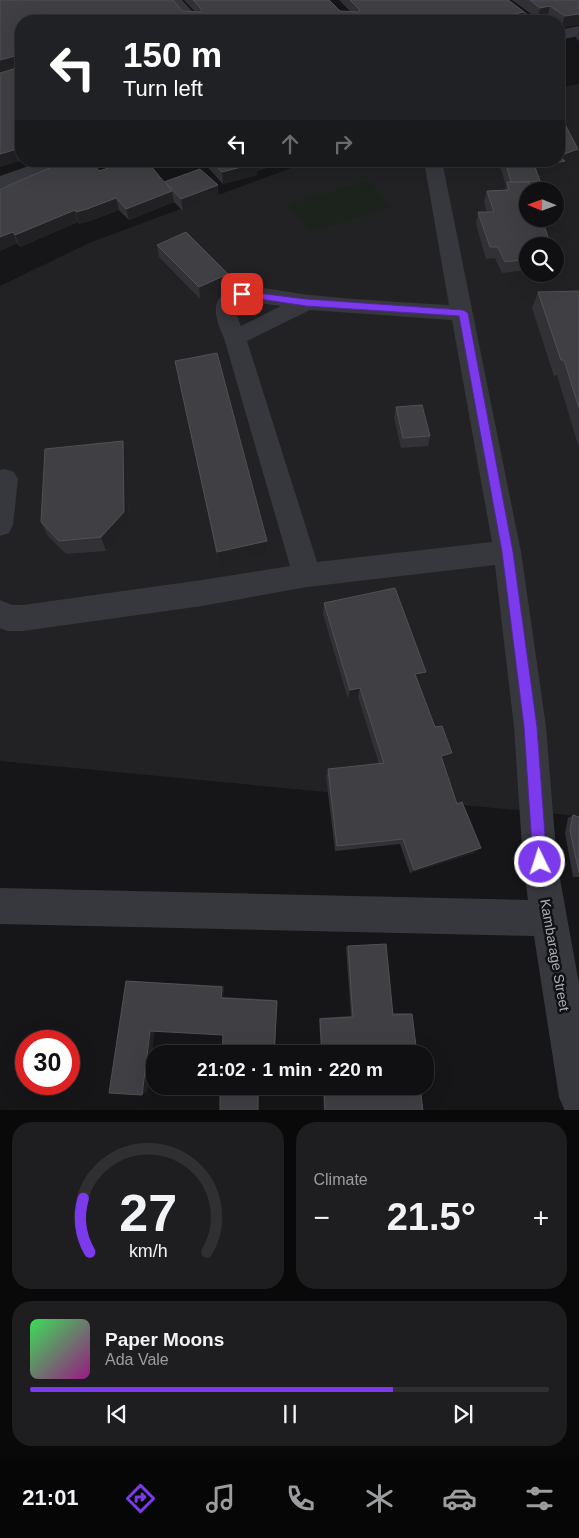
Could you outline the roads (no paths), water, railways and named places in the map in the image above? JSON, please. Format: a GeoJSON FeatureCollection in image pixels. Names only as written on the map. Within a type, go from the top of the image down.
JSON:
{"type":"FeatureCollection","features":[{"type":"Feature","properties":{"kind":"street"},"geometry":{"type":"LineString","coordinates":[[174,0],[188,15]]}},
{"type":"Feature","properties":{"kind":"street"},"geometry":{"type":"LineString","coordinates":[[500,0],[521,15]]}},
{"type":"Feature","properties":{"kind":"street"},"geometry":{"type":"LineString","coordinates":[[565,34],[579,31]]}},
{"type":"Feature","properties":{"kind":"street"},"geometry":{"type":"LineString","coordinates":[[0,182],[44,167]]}},
{"type":"Feature","properties":{"kind":"street","name":"Kambarage Street"},"geometry":{"type":"LineString","coordinates":[[435,167],[507,552],[530,727],[540,862],[548,918],[570,995],[579,1097]]}},
{"type":"Feature","properties":{"kind":"street"},"geometry":{"type":"LineString","coordinates":[[307,574],[235,338],[225,316],[228,305],[238,296],[248,294],[306,302],[463,313]]}},
{"type":"Feature","properties":{"kind":"street"},"geometry":{"type":"LineString","coordinates":[[235,338],[306,302]]}},
{"type":"Feature","properties":{"kind":"street"},"geometry":{"type":"LineString","coordinates":[[0,525],[5,480]]}},
{"type":"Feature","properties":{"kind":"street"},"geometry":{"type":"LineString","coordinates":[[0,614],[7,618],[23,618],[202,593],[307,574],[507,552]]}},
{"type":"Feature","properties":{"kind":"street"},"geometry":{"type":"LineString","coordinates":[[6,910],[548,918]]}}]}
